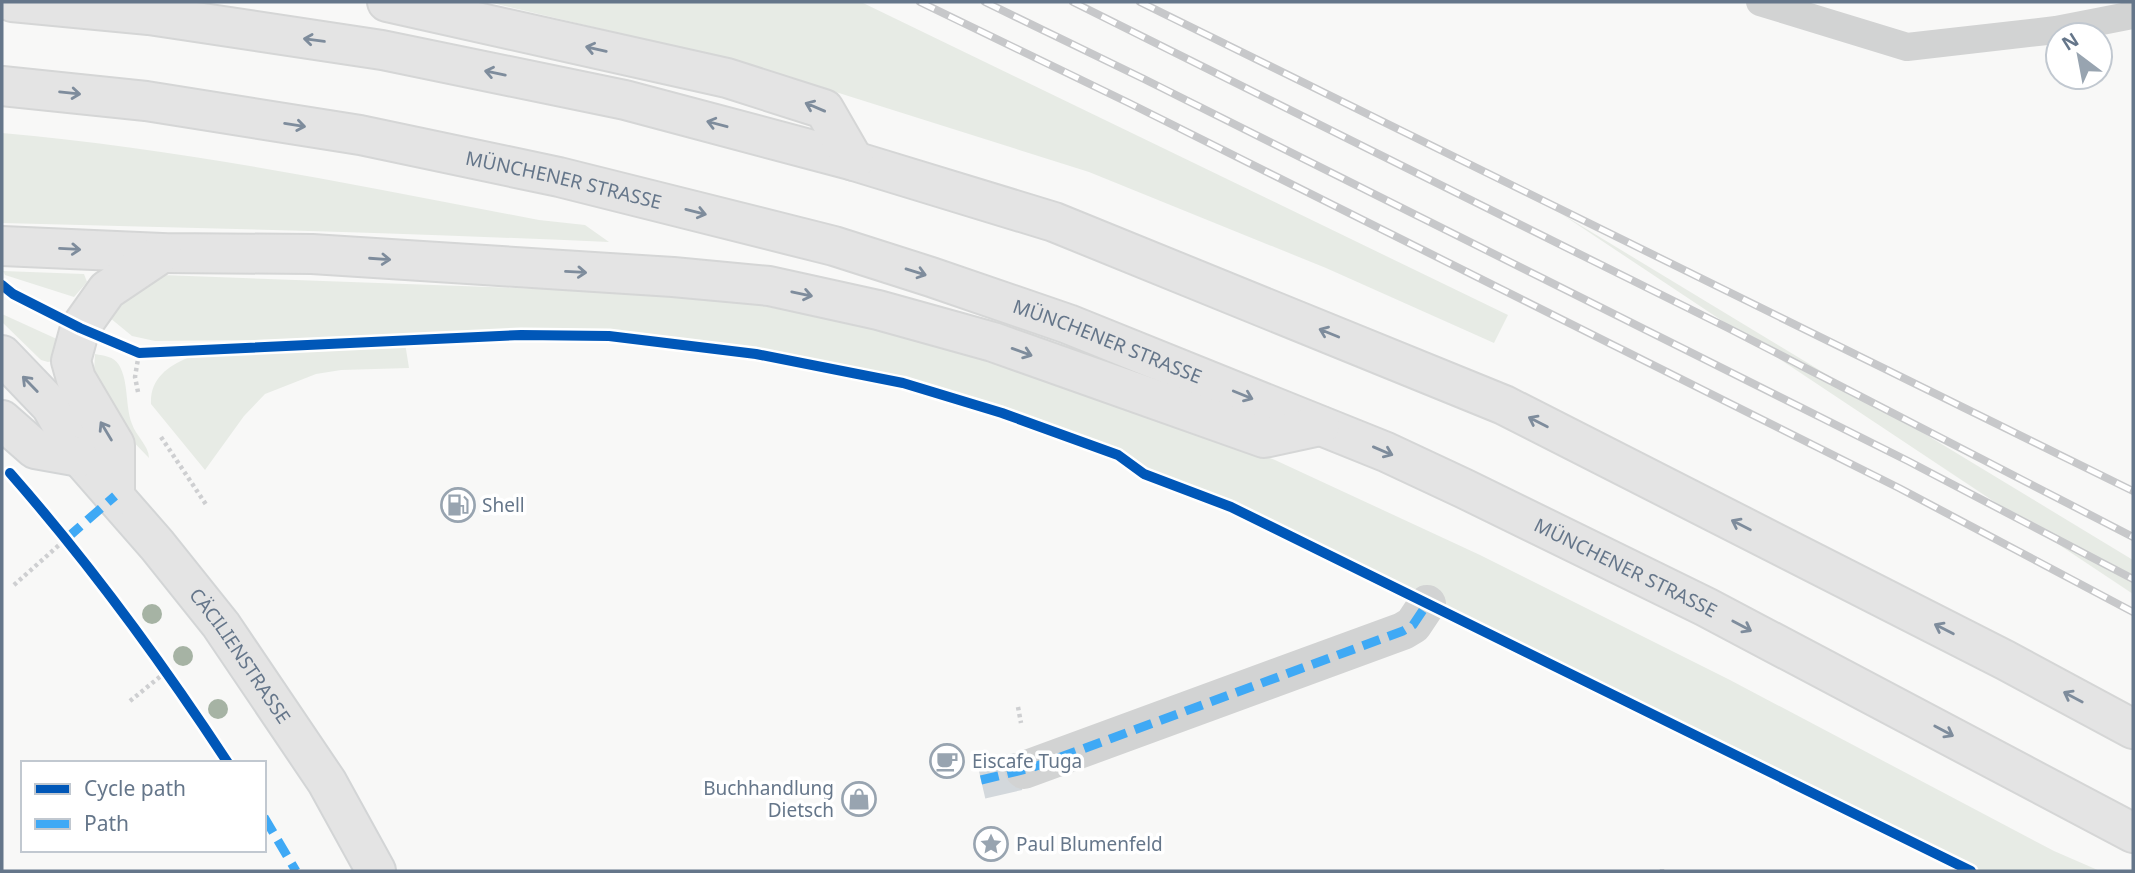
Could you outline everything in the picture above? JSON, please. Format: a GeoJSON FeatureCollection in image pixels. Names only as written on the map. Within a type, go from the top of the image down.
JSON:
{"type":"FeatureCollection","features":[{"type":"Feature","properties":{"kind":"main road"},"geometry":{"type":"LineString","coordinates":[[12,2],[149,15],[382,50],[625,100],[854,160],[1054,222],[1504,405],[1993,653],[2133,729]]}},
{"type":"Feature","properties":{"kind":"main road"},"geometry":{"type":"LineString","coordinates":[[387,2],[727,78],[824,109],[854,160]]}},
{"type":"Feature","properties":{"kind":"main road","name":"MÜNCHENER STRASSE"},"geometry":{"type":"LineString","coordinates":[[2,86],[146,102],[360,135],[559,177],[834,246],[1068,324],[1386,452],[1454,484],[1706,607],[2133,833]]}},
{"type":"Feature","properties":{"kind":"main road"},"geometry":{"type":"LineString","coordinates":[[2,246],[162,253],[312,254],[673,277],[769,286],[878,310],[993,342],[1264,438],[1320,426]]}},
{"type":"Feature","properties":{"kind":"main road"},"geometry":{"type":"LineString","coordinates":[[115,496],[115,444],[76,379],[71,361],[80,328],[107,290],[162,253]]}},
{"type":"Feature","properties":{"kind":"main road","name":"CÄCILIENSTRASSE"},"geometry":{"type":"LineString","coordinates":[[2,355],[51,406],[80,457],[221,625],[327,782],[376,871]]}},
{"type":"Feature","properties":{"kind":"main road"},"geometry":{"type":"LineString","coordinates":[[2,420],[35,449],[80,457]]}},
{"type":"Feature","properties":{"kind":"street"},"geometry":{"type":"LineString","coordinates":[[1024,770],[1403,631],[1413,625],[1427,604]]}},
{"type":"Feature","properties":{"kind":"lane"},"geometry":{"type":"LineString","coordinates":[[1760,2],[1907,47],[2056,30],[2133,15]]}},
{"type":"Feature","properties":{"kind":"path"},"geometry":{"type":"LineString","coordinates":[[139,353],[135,377],[140,404]]}},
{"type":"Feature","properties":{"kind":"path"},"geometry":{"type":"LineString","coordinates":[[155,428],[207,506]]}},
{"type":"Feature","properties":{"kind":"path"},"geometry":{"type":"LineString","coordinates":[[14,585],[67,538]]}},
{"type":"Feature","properties":{"kind":"path"},"geometry":{"type":"LineString","coordinates":[[130,701],[167,671]]}},
{"type":"Feature","properties":{"kind":"shaded area"},"geometry":{"type":"Polygon","coordinates":[[[488,2],[861,2],[1508,315],[1494,343],[1326,268],[1089,172],[741,62],[488,2]]]}},
{"type":"Feature","properties":{"kind":"shaded area"},"geometry":{"type":"Polygon","coordinates":[[[2,133],[205,159],[539,220],[585,225],[609,242],[2,223],[2,133]]]}},
{"type":"Feature","properties":{"kind":"shaded area"},"geometry":{"type":"Polygon","coordinates":[[[1560,213],[2133,560],[2133,594],[1560,213]]]}},
{"type":"Feature","properties":{"kind":"shaded area"},"geometry":{"type":"Polygon","coordinates":[[[3,271],[84,274],[87,282],[74,297],[5,275],[3,271]]]}},
{"type":"Feature","properties":{"kind":"shaded area"},"geometry":{"type":"Polygon","coordinates":[[[162,275],[622,292],[737,301],[932,338],[1066,379],[1275,460],[1480,555],[1730,680],[2054,851],[2100,871],[1978,871],[1232,502],[1151,471],[1119,451],[905,380],[758,350],[610,332],[521,330],[342,339],[155,341],[132,336],[104,313],[162,275]]]}},
{"type":"Feature","properties":{"kind":"shaded area"},"geometry":{"type":"Polygon","coordinates":[[[2,314],[59,340],[53,361],[41,360],[2,322],[2,314]]]}},
{"type":"Feature","properties":{"kind":"shaded area"},"geometry":{"type":"Polygon","coordinates":[[[405,343],[409,368],[341,370],[316,374],[265,394],[244,416],[205,470],[151,404],[153,388],[161,375],[187,358],[405,343]]]}},
{"type":"Feature","properties":{"kind":"shaded area"},"geometry":{"type":"Polygon","coordinates":[[[95,354],[111,358],[119,365],[132,424],[147,449],[149,458],[124,432],[94,372],[95,354]]]}},
{"type":"Feature","properties":{"kind":"tunnel"},"geometry":{"type":"LineString","coordinates":[[981,780],[1024,770]]}},
{"type":"Feature","properties":{"kind":"railway"},"geometry":{"type":"LineString","coordinates":[[920,2],[1129,103],[1899,488],[2133,612]]}},
{"type":"Feature","properties":{"kind":"railway"},"geometry":{"type":"LineString","coordinates":[[985,2],[1908,461],[2133,579]]}},
{"type":"Feature","properties":{"kind":"railway"},"geometry":{"type":"LineString","coordinates":[[1073,2],[1728,328],[2133,537]]}},
{"type":"Feature","properties":{"kind":"railway"},"geometry":{"type":"LineString","coordinates":[[1140,2],[2133,491]]}},
{"type":"Feature","properties":{"kind":"marked path"},"geometry":{"type":"LineString","coordinates":[[67,538],[115,496]]}},
{"type":"Feature","properties":{"kind":"marked path"},"geometry":{"type":"LineString","coordinates":[[981,780],[1031,768],[1403,631],[1413,625],[1427,604]]}},
{"type":"Feature","properties":{"kind":"marked path"},"geometry":{"type":"LineString","coordinates":[[266,820],[296,871]]}},
{"type":"Feature","properties":{"kind":"cycle path"},"geometry":{"type":"LineString","coordinates":[[2,285],[13,294],[80,328],[139,353],[521,335],[609,336],[756,354],[903,383],[1002,413],[1118,455],[1144,474],[1231,507],[1971,871]]}},
{"type":"Feature","properties":{"kind":"cycle path"},"geometry":{"type":"LineString","coordinates":[[10,473],[124,614],[227,761]]}},
{"type":"Feature","properties":{"kind":"place","name":"Shell"},"geometry":{"type":"Point","coordinates":[458,505]}},
{"type":"Feature","properties":{"kind":"place","name":"Eiscafe Tuga"},"geometry":{"type":"Point","coordinates":[947,761]}},
{"type":"Feature","properties":{"kind":"place","name":"Buchhandlung Dietsch"},"geometry":{"type":"Point","coordinates":[859,799]}},
{"type":"Feature","properties":{"kind":"place","name":"Paul Blumenfeld"},"geometry":{"type":"Point","coordinates":[991,844]}}]}
